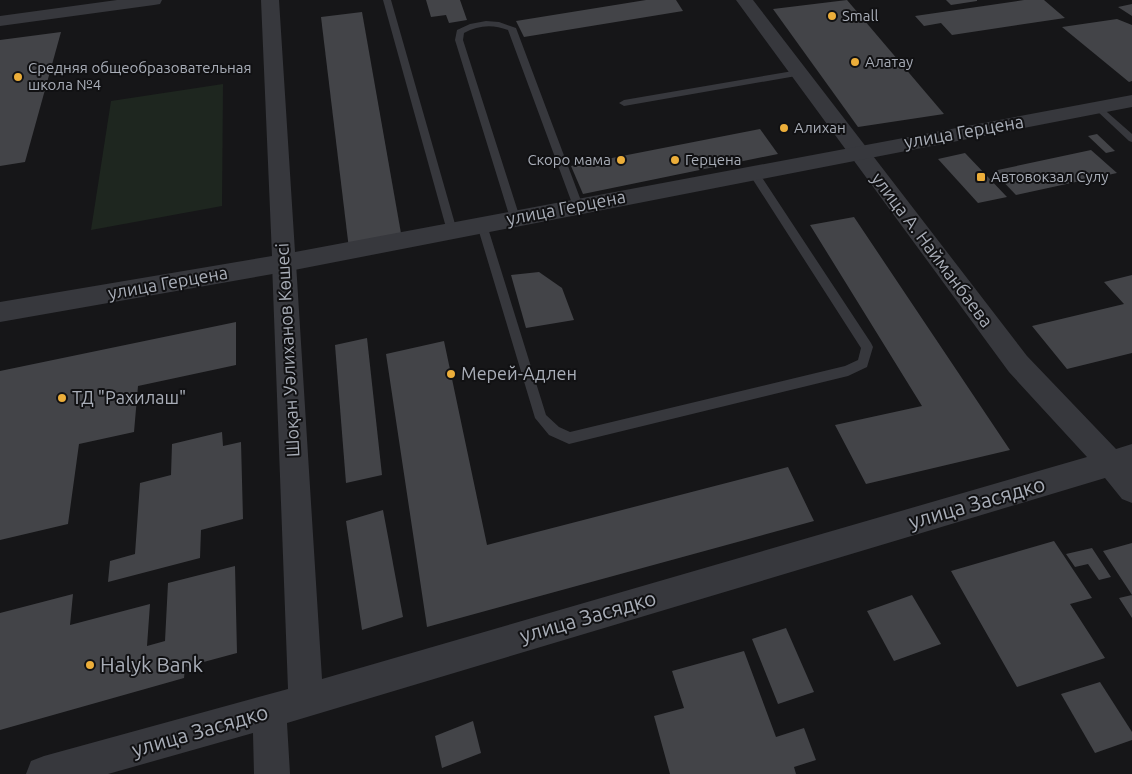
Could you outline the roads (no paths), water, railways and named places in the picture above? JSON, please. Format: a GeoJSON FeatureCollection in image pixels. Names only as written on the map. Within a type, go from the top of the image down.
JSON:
{"type":"FeatureCollection","features":[{"type":"Feature","properties":{"kind":"street"},"geometry":{"type":"LineString","coordinates":[[0,21],[135,1],[154,0]]}},
{"type":"Feature","properties":{"kind":"street","name":"Шоқан Уәлиханов Көшесі"},"geometry":{"type":"LineString","coordinates":[[270,0],[306,701]]}},
{"type":"Feature","properties":{"kind":"street","name":"улица А. Найманбаева"},"geometry":{"type":"LineString","coordinates":[[744,0],[1018,364],[1122,460],[1132,489]]}},
{"type":"Feature","properties":{"kind":"street","name":"улица Герцена"},"geometry":{"type":"LineString","coordinates":[[0,312],[284,263],[753,172],[1132,102]]}},
{"type":"Feature","properties":{"kind":"street","name":"улица Засядко"},"geometry":{"type":"LineString","coordinates":[[44,774],[306,701],[1122,460]]}},
{"type":"Feature","properties":{"kind":"street"},"geometry":{"type":"LineString","coordinates":[[269,711],[272,774]]}},
{"type":"Feature","properties":{"kind":"lane"},"geometry":{"type":"LineString","coordinates":[[387,0],[452,231]]}},
{"type":"Feature","properties":{"kind":"lane"},"geometry":{"type":"LineString","coordinates":[[515,218],[459,40],[460,32],[470,26],[494,23],[512,28],[578,206]]}},
{"type":"Feature","properties":{"kind":"lane"},"geometry":{"type":"LineString","coordinates":[[624,103],[799,73]]}},
{"type":"Feature","properties":{"kind":"lane"},"geometry":{"type":"LineString","coordinates":[[1099,108],[1132,139]]}},
{"type":"Feature","properties":{"kind":"lane"},"geometry":{"type":"LineString","coordinates":[[482,225],[541,418],[554,431],[569,438],[848,371],[862,363],[867,347],[753,172]]}},
{"type":"Feature","properties":{"kind":"place","name":"Small"},"geometry":{"type":"Point","coordinates":[832,16]}},
{"type":"Feature","properties":{"kind":"place","name":"Алатау"},"geometry":{"type":"Point","coordinates":[855,62]}},
{"type":"Feature","properties":{"kind":"place","name":"Средняя общеобразовательная школа №4"},"geometry":{"type":"Point","coordinates":[18,77]}},
{"type":"Feature","properties":{"kind":"place","name":"Алихан"},"geometry":{"type":"Point","coordinates":[784,128]}},
{"type":"Feature","properties":{"kind":"place","name":"Скоро мама"},"geometry":{"type":"Point","coordinates":[621,160]}},
{"type":"Feature","properties":{"kind":"place","name":"Герцена"},"geometry":{"type":"Point","coordinates":[675,160]}},
{"type":"Feature","properties":{"kind":"place","name":"Автовокзал Сулу"},"geometry":{"type":"Point","coordinates":[981,177]}},
{"type":"Feature","properties":{"kind":"place","name":"Мерей-Адлен"},"geometry":{"type":"Point","coordinates":[451,374]}},
{"type":"Feature","properties":{"kind":"place","name":"ТД \"Рахилаш\""},"geometry":{"type":"Point","coordinates":[62,398]}},
{"type":"Feature","properties":{"kind":"place","name":"Halyk Bank"},"geometry":{"type":"Point","coordinates":[90,665]}}]}
